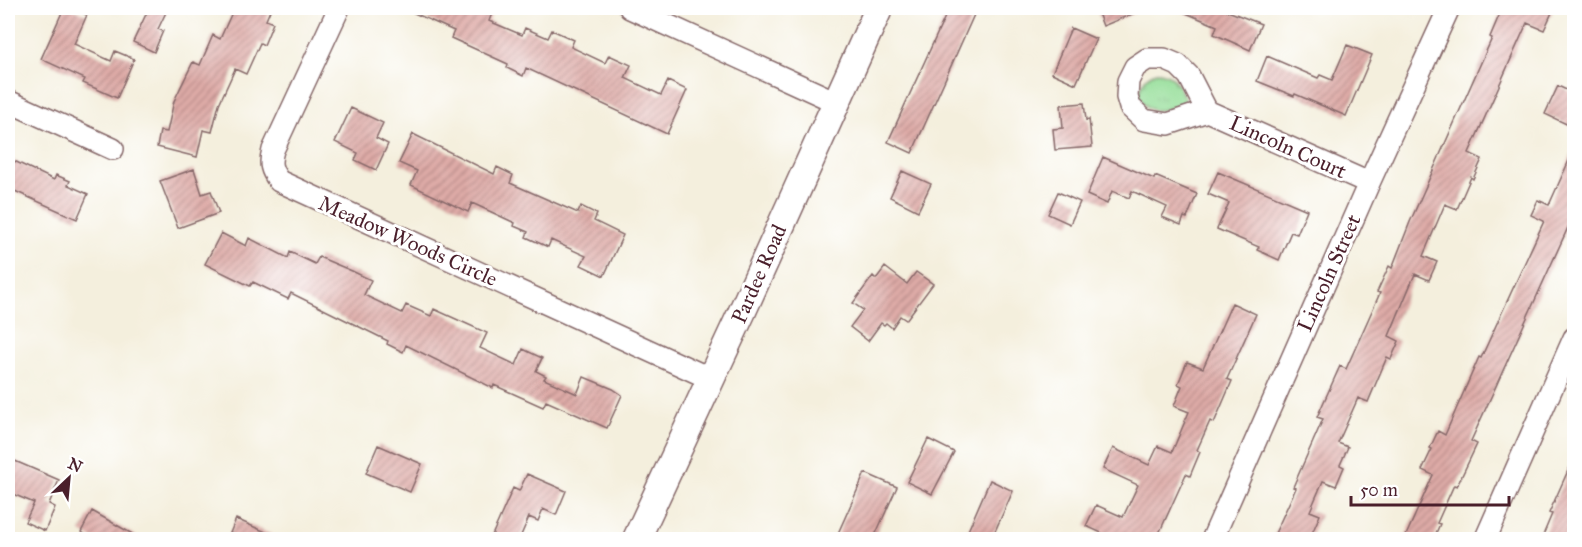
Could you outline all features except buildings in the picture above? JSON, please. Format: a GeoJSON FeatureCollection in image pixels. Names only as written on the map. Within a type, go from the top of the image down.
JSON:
{"type":"FeatureCollection","features":[{"type":"Feature","properties":{"kind":"main road","name":"Pardee Road"},"geometry":{"type":"LineString","coordinates":[[636,540],[879,8]]}},
{"type":"Feature","properties":{"kind":"street","name":"Meadow Woods Circle"},"geometry":{"type":"LineString","coordinates":[[339,8],[273,150],[270,160],[272,171],[279,181],[711,379]]}},
{"type":"Feature","properties":{"kind":"street"},"geometry":{"type":"LineString","coordinates":[[630,8],[836,102]]}},
{"type":"Feature","properties":{"kind":"street","name":"Lincoln Street"},"geometry":{"type":"LineString","coordinates":[[1212,540],[1369,183],[1449,8]]}},
{"type":"Feature","properties":{"kind":"street"},"geometry":{"type":"LineString","coordinates":[[8,101],[113,149]]}},
{"type":"Feature","properties":{"kind":"street","name":"Lincoln Court"},"geometry":{"type":"LineString","coordinates":[[1207,111],[1369,183]]}},
{"type":"Feature","properties":{"kind":"street"},"geometry":{"type":"LineString","coordinates":[[1485,540],[1575,338]]}},
{"type":"Feature","properties":{"kind":"green space"},"geometry":{"type":"Polygon","coordinates":[[[1156,72],[1167,74],[1174,80],[1185,98],[1184,104],[1164,110],[1152,110],[1147,107],[1139,95],[1146,78],[1156,72]]]}}]}
